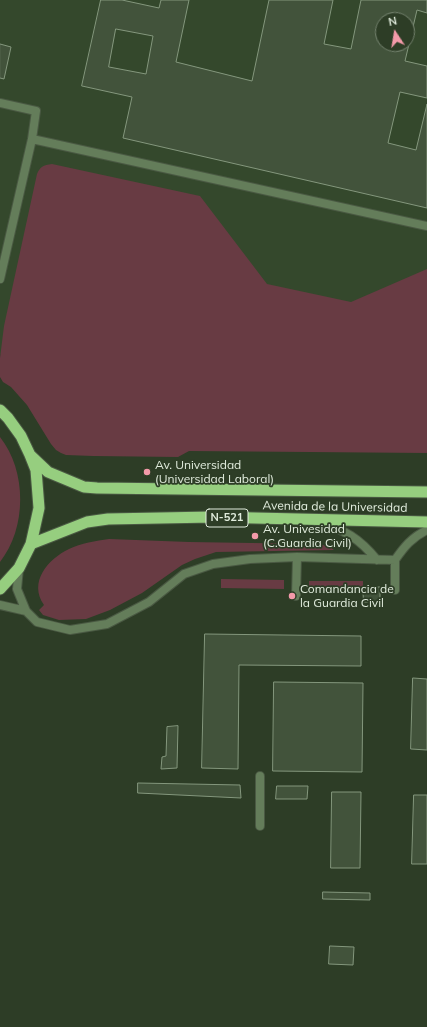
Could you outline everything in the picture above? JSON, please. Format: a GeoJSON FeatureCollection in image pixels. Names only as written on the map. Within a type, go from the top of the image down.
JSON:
{"type":"FeatureCollection","features":[{"type":"Feature","properties":{"kind":"highway"},"geometry":{"type":"LineString","coordinates":[[0,410],[21,436],[30,454],[36,470],[39,508],[31,544],[19,568],[0,590]]}},
{"type":"Feature","properties":{"kind":"highway","name":"Avenida de la Universidad"},"geometry":{"type":"LineString","coordinates":[[30,454],[48,472],[84,487],[421,492]]}},
{"type":"Feature","properties":{"kind":"highway","name":"Avenida de la Universidad"},"geometry":{"type":"LineString","coordinates":[[31,544],[87,522],[108,519],[212,517],[427,522]]}},
{"type":"Feature","properties":{"kind":"lane"},"geometry":{"type":"LineString","coordinates":[[0,103],[36,111],[32,139],[0,279]]}},
{"type":"Feature","properties":{"kind":"lane"},"geometry":{"type":"LineString","coordinates":[[32,139],[427,226]]}},
{"type":"Feature","properties":{"kind":"lane"},"geometry":{"type":"LineString","coordinates":[[421,492],[427,488]]}},
{"type":"Feature","properties":{"kind":"lane"},"geometry":{"type":"LineString","coordinates":[[307,519],[336,528],[357,539],[366,546],[377,560]]}},
{"type":"Feature","properties":{"kind":"lane"},"geometry":{"type":"LineString","coordinates":[[395,590],[395,560],[404,547],[417,534],[427,530]]}},
{"type":"Feature","properties":{"kind":"lane"},"geometry":{"type":"LineString","coordinates":[[296,596],[297,558]]}},
{"type":"Feature","properties":{"kind":"lane"},"geometry":{"type":"LineString","coordinates":[[19,568],[17,589],[26,611],[37,622],[70,630],[107,624],[149,602],[184,574],[213,564],[250,559],[297,558],[395,560]]}},
{"type":"Feature","properties":{"kind":"lane"},"geometry":{"type":"LineString","coordinates":[[0,605],[26,611]]}},
{"type":"Feature","properties":{"kind":"lane"},"geometry":{"type":"LineString","coordinates":[[260,776],[260,826]]}},
{"type":"Feature","properties":{"kind":"shaded area"},"geometry":{"type":"Polygon","coordinates":[[[0,0],[427,0],[427,453],[43,383],[0,354],[0,0]]]}},
{"type":"Feature","properties":{"kind":"shaded area"},"geometry":{"type":"Polygon","coordinates":[[[52,164],[200,196],[267,284],[351,302],[427,269],[427,453],[189,451],[178,457],[66,455],[56,450],[27,405],[11,387],[3,382],[0,377],[0,358],[4,326],[37,174],[42,167],[52,164]]]}},
{"type":"Feature","properties":{"kind":"shaded area"},"geometry":{"type":"Polygon","coordinates":[[[0,437],[9,451],[15,466],[19,483],[20,500],[19,516],[15,533],[9,548],[0,562],[0,437]]]}},
{"type":"Feature","properties":{"kind":"shaded area"},"geometry":{"type":"Polygon","coordinates":[[[109,539],[315,544],[329,546],[334,550],[216,552],[182,565],[142,593],[110,610],[86,619],[59,620],[43,615],[39,610],[44,605],[38,588],[39,580],[48,565],[61,553],[74,547],[89,542],[109,539]]]}},
{"type":"Feature","properties":{"kind":"shaded area"},"geometry":{"type":"Polygon","coordinates":[[[221,579],[284,580],[284,589],[221,588],[221,579]]]}},
{"type":"Feature","properties":{"kind":"shaded area"},"geometry":{"type":"Polygon","coordinates":[[[309,581],[363,581],[363,590],[309,590],[309,581]]]}},
{"type":"Feature","properties":{"kind":"building"},"geometry":{"type":"Polygon","coordinates":[[[101,0],[122,0],[159,8],[161,0],[189,0],[176,62],[252,81],[269,0],[333,0],[324,44],[351,49],[361,0],[427,0],[427,13],[417,10],[415,18],[415,12],[375,12],[375,52],[407,52],[405,61],[427,66],[427,98],[400,92],[388,143],[416,150],[427,104],[427,208],[123,138],[132,97],[82,86],[101,0]],[[116,29],[109,67],[146,74],[153,36],[116,29]]]}},
{"type":"Feature","properties":{"kind":"building"},"geometry":{"type":"Polygon","coordinates":[[[0,44],[11,47],[4,79],[0,78],[0,44]]]}},
{"type":"Feature","properties":{"kind":"building"},"geometry":{"type":"Polygon","coordinates":[[[363,587],[380,587],[380,602],[364,602],[363,587]]]}},
{"type":"Feature","properties":{"kind":"building"},"geometry":{"type":"Polygon","coordinates":[[[205,634],[361,636],[361,666],[239,665],[238,769],[202,768],[205,634]]]}},
{"type":"Feature","properties":{"kind":"building"},"geometry":{"type":"Polygon","coordinates":[[[413,678],[427,679],[427,750],[411,749],[413,678]]]}},
{"type":"Feature","properties":{"kind":"building"},"geometry":{"type":"Polygon","coordinates":[[[274,682],[363,683],[362,772],[273,771],[274,682]]]}},
{"type":"Feature","properties":{"kind":"building"},"geometry":{"type":"Polygon","coordinates":[[[178,726],[177,768],[161,769],[162,757],[166,756],[167,727],[178,726]]]}},
{"type":"Feature","properties":{"kind":"building"},"geometry":{"type":"Polygon","coordinates":[[[138,783],[240,785],[241,798],[138,793],[138,783]]]}},
{"type":"Feature","properties":{"kind":"building"},"geometry":{"type":"Polygon","coordinates":[[[277,786],[308,786],[307,799],[276,799],[277,786]]]}},
{"type":"Feature","properties":{"kind":"building"},"geometry":{"type":"Polygon","coordinates":[[[332,792],[361,792],[360,868],[331,868],[332,792]]]}},
{"type":"Feature","properties":{"kind":"building"},"geometry":{"type":"Polygon","coordinates":[[[414,795],[427,795],[427,864],[412,864],[414,795]]]}},
{"type":"Feature","properties":{"kind":"building"},"geometry":{"type":"Polygon","coordinates":[[[323,892],[370,893],[370,900],[323,899],[323,892]]]}},
{"type":"Feature","properties":{"kind":"building"},"geometry":{"type":"Polygon","coordinates":[[[330,946],[354,947],[353,965],[329,964],[330,946]]]}},
{"type":"Feature","properties":{"kind":"place","name":"Av. Universidad (Universidad Laboral)"},"geometry":{"type":"Point","coordinates":[147,472]}},
{"type":"Feature","properties":{"kind":"place","name":"Av. Univesidad (C.Guardia Civil)"},"geometry":{"type":"Point","coordinates":[255,536]}},
{"type":"Feature","properties":{"kind":"place","name":"Comandancia de la Guardia Civil"},"geometry":{"type":"Point","coordinates":[292,596]}}]}
